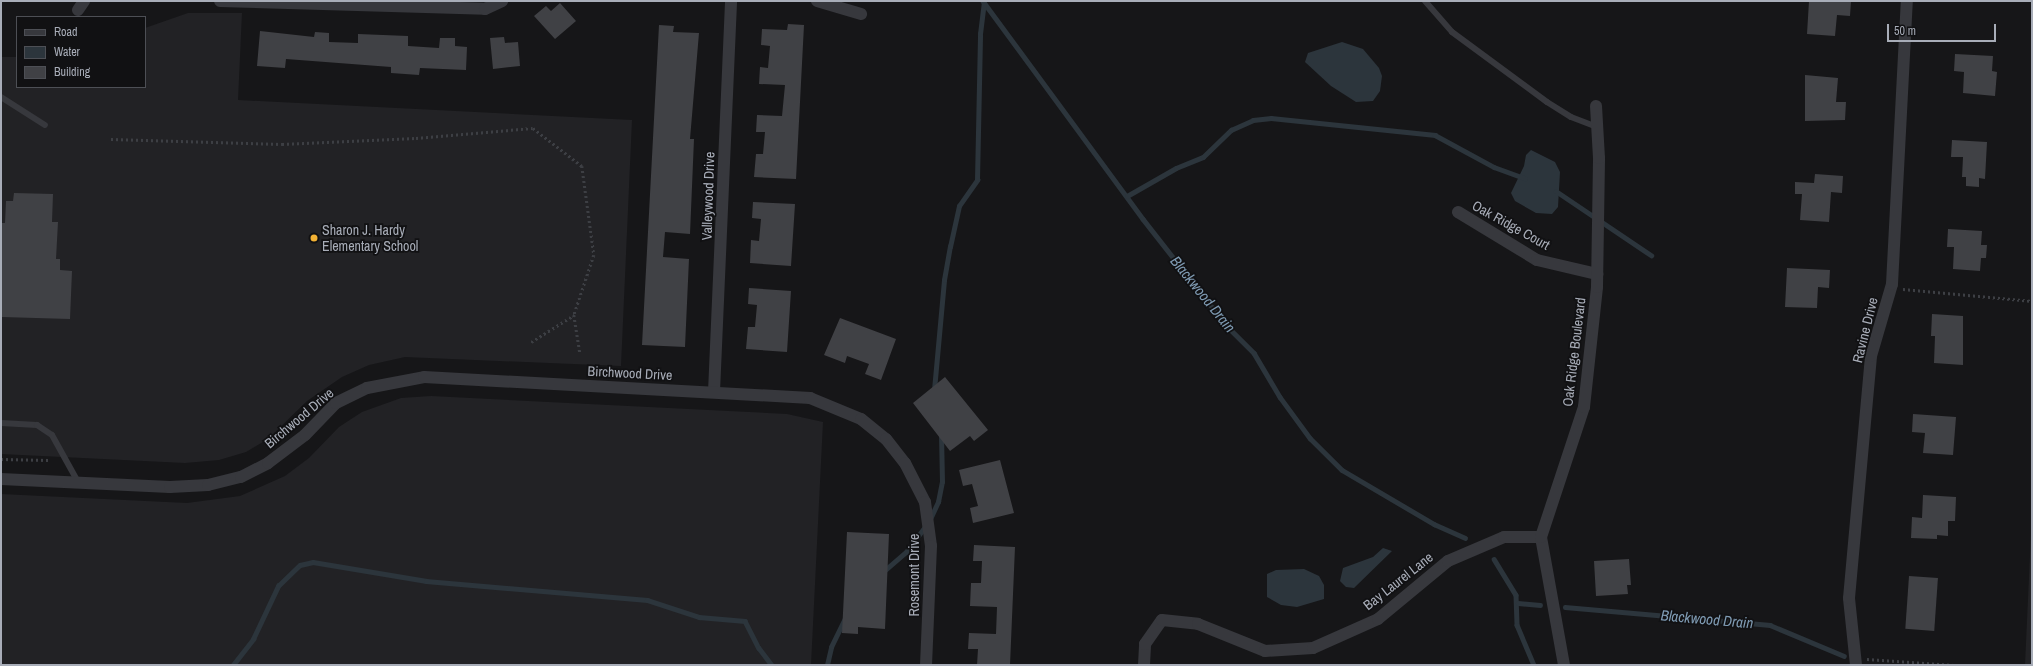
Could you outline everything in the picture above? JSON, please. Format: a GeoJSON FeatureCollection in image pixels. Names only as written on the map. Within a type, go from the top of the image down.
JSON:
{"type":"FeatureCollection","features":[{"type":"Feature","properties":{"kind":"street"},"geometry":{"type":"LineString","coordinates":[[220,1],[485,9],[502,1]]}},
{"type":"Feature","properties":{"kind":"street","name":"Valleywood Drive"},"geometry":{"type":"LineString","coordinates":[[714,392],[731,1]]}},
{"type":"Feature","properties":{"kind":"street"},"geometry":{"type":"LineString","coordinates":[[817,1],[861,14]]}},
{"type":"Feature","properties":{"kind":"street","name":"Ravine Drive"},"geometry":{"type":"LineString","coordinates":[[1856,661],[1849,598],[1871,356],[1891,288],[1898,214],[1907,1]]}},
{"type":"Feature","properties":{"kind":"street","name":"Oak Ridge Boulevard"},"geometry":{"type":"LineString","coordinates":[[1564,665],[1541,537],[1584,408],[1597,274],[1598,128],[1596,106]]}},
{"type":"Feature","properties":{"kind":"street","name":"Oak Ridge Court"},"geometry":{"type":"LineString","coordinates":[[1458,212],[1537,260],[1597,274]]}},
{"type":"Feature","properties":{"kind":"street","name":"Birchwood Drive"},"geometry":{"type":"LineString","coordinates":[[1,479],[170,487],[208,485],[241,477],[274,458],[305,435],[336,403],[367,388],[424,377],[714,392]]}},
{"type":"Feature","properties":{"kind":"street","name":"Rosemont Drive"},"geometry":{"type":"LineString","coordinates":[[714,392],[810,398],[861,419],[886,439],[905,463],[925,502],[931,546],[926,665]]}},
{"type":"Feature","properties":{"kind":"street","name":"Bay Laurel Lane"},"geometry":{"type":"LineString","coordinates":[[1144,665],[1145,644],[1162,620],[1198,624],[1265,651],[1313,648],[1378,619],[1448,561],[1504,537],[1541,537]]}},
{"type":"Feature","properties":{"kind":"lane"},"geometry":{"type":"LineString","coordinates":[[1425,1],[1452,32],[1547,102],[1571,117],[1598,128]]}},
{"type":"Feature","properties":{"kind":"lane"},"geometry":{"type":"LineString","coordinates":[[1,97],[45,125]]}},
{"type":"Feature","properties":{"kind":"lane"},"geometry":{"type":"LineString","coordinates":[[1,423],[37,425],[52,435],[78,482]]}},
{"type":"Feature","properties":{"kind":"path"},"geometry":{"type":"LineString","coordinates":[[111,139],[282,144],[416,138],[533,128],[582,166],[594,255],[574,315],[580,354]]}},
{"type":"Feature","properties":{"kind":"path"},"geometry":{"type":"LineString","coordinates":[[1891,288],[2032,301]]}},
{"type":"Feature","properties":{"kind":"path"},"geometry":{"type":"LineString","coordinates":[[531,342],[574,315]]}},
{"type":"Feature","properties":{"kind":"path"},"geometry":{"type":"LineString","coordinates":[[1,459],[49,460]]}},
{"type":"Feature","properties":{"kind":"path"},"geometry":{"type":"LineString","coordinates":[[1856,661],[1954,665]]}},
{"type":"Feature","properties":{"kind":"shaded area","name":"Sharon J. Hardy Elementary School"},"geometry":{"type":"Polygon","coordinates":[[[188,13],[242,13],[238,100],[632,120],[621,366],[405,357],[369,365],[342,377],[307,401],[268,439],[246,452],[219,460],[185,463],[1,454],[1,57],[16,57],[16,88],[146,88],[146,28],[188,13]]]}},
{"type":"Feature","properties":{"kind":"shaded area"},"geometry":{"type":"Polygon","coordinates":[[[431,396],[787,414],[823,422],[811,665],[1,665],[1,494],[187,503],[240,496],[285,476],[309,458],[339,427],[362,412],[401,398],[431,396]]]}},
{"type":"Feature","properties":{"kind":"shaded area"},"geometry":{"type":"Polygon","coordinates":[[[2032,511],[2032,665],[2025,665],[2032,511]]]}},
{"type":"Feature","properties":{"kind":"water"},"geometry":{"type":"Polygon","coordinates":[[[1342,42],[1363,49],[1379,68],[1382,76],[1380,91],[1373,101],[1356,102],[1331,86],[1305,62],[1308,53],[1342,42]]]}},
{"type":"Feature","properties":{"kind":"water"},"geometry":{"type":"Polygon","coordinates":[[[1531,150],[1555,162],[1560,172],[1558,207],[1552,214],[1536,213],[1515,201],[1511,193],[1524,166],[1526,155],[1531,150]]]}},
{"type":"Feature","properties":{"kind":"water"},"geometry":{"type":"Polygon","coordinates":[[[1383,548],[1392,551],[1354,588],[1346,587],[1340,581],[1343,568],[1373,557],[1383,548]]]}},
{"type":"Feature","properties":{"kind":"water"},"geometry":{"type":"Polygon","coordinates":[[[1304,569],[1319,576],[1324,585],[1324,599],[1297,607],[1281,605],[1267,597],[1267,574],[1276,570],[1304,569]]]}},
{"type":"Feature","properties":{"kind":"building"},"geometry":{"type":"Polygon","coordinates":[[[1809,1],[1851,1],[1850,16],[1837,15],[1835,36],[1807,34],[1809,1]]]}},
{"type":"Feature","properties":{"kind":"building"},"geometry":{"type":"Polygon","coordinates":[[[560,3],[576,21],[555,39],[534,16],[546,6],[551,11],[560,3]]]}},
{"type":"Feature","properties":{"kind":"building"},"geometry":{"type":"Polygon","coordinates":[[[788,24],[804,25],[796,179],[754,177],[756,154],[763,154],[765,132],[756,132],[757,115],[782,116],[785,85],[759,84],[760,67],[768,68],[770,46],[761,45],[762,29],[787,30],[788,24]]]}},
{"type":"Feature","properties":{"kind":"building"},"geometry":{"type":"Polygon","coordinates":[[[659,25],[674,26],[673,32],[699,33],[690,139],[694,139],[690,234],[665,232],[663,257],[689,259],[685,347],[642,345],[659,25]]]}},
{"type":"Feature","properties":{"kind":"building"},"geometry":{"type":"Polygon","coordinates":[[[260,31],[314,37],[315,32],[329,33],[329,42],[358,43],[358,34],[408,36],[408,46],[439,48],[440,38],[455,38],[455,46],[467,47],[466,70],[420,68],[419,75],[391,73],[391,67],[286,59],[285,68],[257,66],[260,31]]]}},
{"type":"Feature","properties":{"kind":"building"},"geometry":{"type":"Polygon","coordinates":[[[504,37],[505,43],[518,42],[520,66],[493,69],[490,38],[504,37]]]}},
{"type":"Feature","properties":{"kind":"building"},"geometry":{"type":"Polygon","coordinates":[[[1955,54],[1993,56],[1992,71],[1997,72],[1995,96],[1963,93],[1964,72],[1954,71],[1955,54]]]}},
{"type":"Feature","properties":{"kind":"building"},"geometry":{"type":"Polygon","coordinates":[[[1805,75],[1838,78],[1836,102],[1846,102],[1845,120],[1805,121],[1805,75]]]}},
{"type":"Feature","properties":{"kind":"building"},"geometry":{"type":"Polygon","coordinates":[[[1952,140],[1987,142],[1985,179],[1979,178],[1979,187],[1966,186],[1966,177],[1962,177],[1963,157],[1951,157],[1952,140]]]}},
{"type":"Feature","properties":{"kind":"building"},"geometry":{"type":"Polygon","coordinates":[[[1815,174],[1843,176],[1842,193],[1831,192],[1829,222],[1800,220],[1802,194],[1795,194],[1795,182],[1814,183],[1815,174]]]}},
{"type":"Feature","properties":{"kind":"building"},"geometry":{"type":"Polygon","coordinates":[[[14,193],[53,194],[52,222],[58,222],[56,259],[60,259],[60,270],[72,271],[70,319],[2,317],[1,223],[5,223],[6,201],[13,201],[14,193]]]}},
{"type":"Feature","properties":{"kind":"building"},"geometry":{"type":"Polygon","coordinates":[[[753,202],[795,204],[791,266],[750,263],[751,240],[759,241],[761,219],[752,218],[753,202]]]}},
{"type":"Feature","properties":{"kind":"building"},"geometry":{"type":"Polygon","coordinates":[[[1948,229],[1982,231],[1981,245],[1987,245],[1986,258],[1981,258],[1980,271],[1953,269],[1954,247],[1947,247],[1948,229]]]}},
{"type":"Feature","properties":{"kind":"building"},"geometry":{"type":"Polygon","coordinates":[[[1787,268],[1830,270],[1829,288],[1818,287],[1817,308],[1785,307],[1787,268]]]}},
{"type":"Feature","properties":{"kind":"building"},"geometry":{"type":"Polygon","coordinates":[[[749,288],[791,291],[787,352],[746,349],[748,327],[755,327],[757,305],[748,304],[749,288]]]}},
{"type":"Feature","properties":{"kind":"building"},"geometry":{"type":"Polygon","coordinates":[[[1932,314],[1963,316],[1963,365],[1934,363],[1935,336],[1931,336],[1932,314]]]}},
{"type":"Feature","properties":{"kind":"building"},"geometry":{"type":"Polygon","coordinates":[[[840,318],[896,339],[881,380],[865,374],[869,364],[847,356],[845,363],[824,355],[840,318]]]}},
{"type":"Feature","properties":{"kind":"building"},"geometry":{"type":"Polygon","coordinates":[[[945,377],[988,430],[974,441],[970,436],[950,451],[913,403],[945,377]]]}},
{"type":"Feature","properties":{"kind":"building"},"geometry":{"type":"Polygon","coordinates":[[[1913,414],[1956,417],[1953,455],[1923,453],[1925,433],[1912,432],[1913,414]]]}},
{"type":"Feature","properties":{"kind":"building"},"geometry":{"type":"Polygon","coordinates":[[[1000,460],[1014,513],[973,523],[970,508],[978,506],[972,484],[963,486],[959,470],[1000,460]]]}},
{"type":"Feature","properties":{"kind":"building"},"geometry":{"type":"Polygon","coordinates":[[[1923,495],[1956,497],[1955,521],[1948,521],[1948,536],[1937,535],[1937,539],[1911,538],[1912,517],[1922,518],[1923,495]]]}},
{"type":"Feature","properties":{"kind":"building"},"geometry":{"type":"Polygon","coordinates":[[[847,532],[889,534],[885,629],[858,627],[858,634],[842,633],[847,532]]]}},
{"type":"Feature","properties":{"kind":"building"},"geometry":{"type":"Polygon","coordinates":[[[974,545],[1015,547],[1010,665],[977,665],[978,649],[968,649],[969,633],[996,634],[997,607],[970,606],[971,583],[981,583],[982,561],[973,561],[974,545]]]}},
{"type":"Feature","properties":{"kind":"building"},"geometry":{"type":"Polygon","coordinates":[[[1629,559],[1631,585],[1627,585],[1628,594],[1596,596],[1594,561],[1629,559]]]}},
{"type":"Feature","properties":{"kind":"building"},"geometry":{"type":"Polygon","coordinates":[[[1909,576],[1938,578],[1934,631],[1905,629],[1909,576]]]}},
{"type":"Feature","properties":{"kind":"waterway","name":"Blackwood Drain"},"geometry":{"type":"LineString","coordinates":[[983,1],[1143,219],[1226,325],[1254,353],[1280,397],[1310,438],[1342,470],[1434,524],[1465,538]]}},
{"type":"Feature","properties":{"kind":"waterway"},"geometry":{"type":"LineString","coordinates":[[934,390],[944,280],[950,247],[959,206],[977,180],[980,34],[984,3]]}},
{"type":"Feature","properties":{"kind":"waterway"},"geometry":{"type":"LineString","coordinates":[[1127,196],[1176,168],[1203,157],[1231,130],[1253,120],[1271,118],[1435,135],[1494,167],[1525,178]]}},
{"type":"Feature","properties":{"kind":"waterway"},"geometry":{"type":"LineString","coordinates":[[1556,191],[1651,255]]}},
{"type":"Feature","properties":{"kind":"waterway"},"geometry":{"type":"LineString","coordinates":[[930,519],[938,502],[942,482],[941,435]]}},
{"type":"Feature","properties":{"kind":"waterway"},"geometry":{"type":"LineString","coordinates":[[884,571],[906,552],[926,525]]}},
{"type":"Feature","properties":{"kind":"waterway"},"geometry":{"type":"LineString","coordinates":[[1494,559],[1516,595],[1517,625],[1534,665]]}},
{"type":"Feature","properties":{"kind":"waterway"},"geometry":{"type":"LineString","coordinates":[[233,665],[253,639],[278,586],[300,565],[313,562],[426,581],[647,600],[699,617],[745,621],[759,648],[772,665]]}},
{"type":"Feature","properties":{"kind":"waterway","name":"Blackwood Drain"},"geometry":{"type":"LineString","coordinates":[[1518,603],[1540,605]]}},
{"type":"Feature","properties":{"kind":"waterway","name":"Blackwood Drain"},"geometry":{"type":"LineString","coordinates":[[1565,607],[1770,625],[1844,656]]}},
{"type":"Feature","properties":{"kind":"waterway"},"geometry":{"type":"LineString","coordinates":[[827,665],[831,647],[846,616]]}},
{"type":"Feature","properties":{"kind":"place","name":"Sharon J. Hardy Elementary School"},"geometry":{"type":"Point","coordinates":[314,238]}}]}
